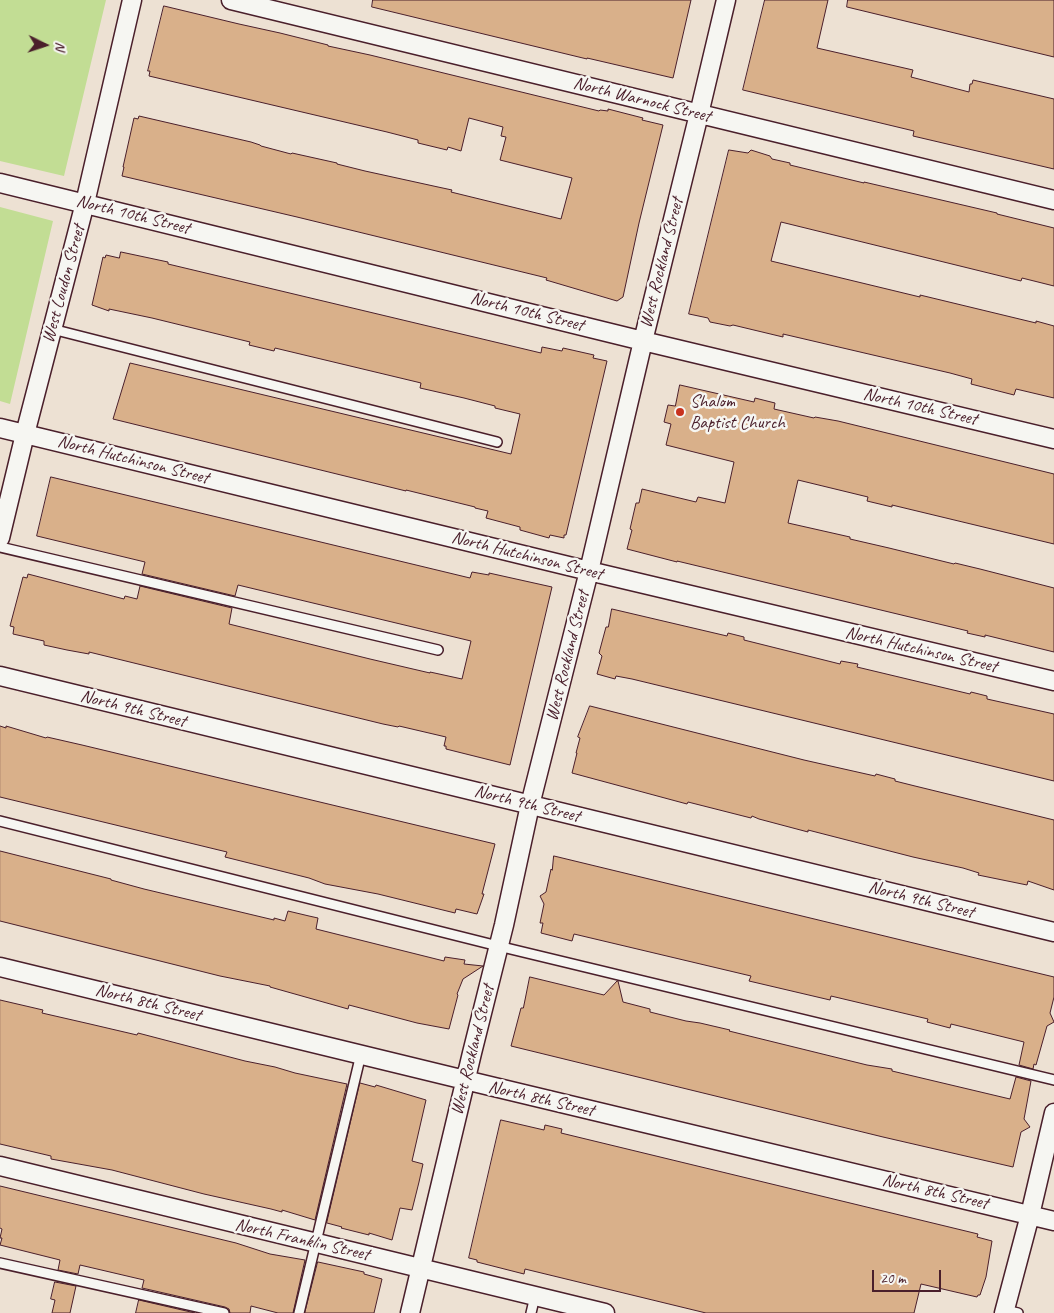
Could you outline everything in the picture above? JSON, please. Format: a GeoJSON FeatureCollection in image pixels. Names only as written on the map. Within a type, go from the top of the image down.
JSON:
{"type":"FeatureCollection","features":[{"type":"Feature","properties":{"kind":"street","name":"West Loudon Street"},"geometry":{"type":"LineString","coordinates":[[0,538],[85,204],[132,0]]}},
{"type":"Feature","properties":{"kind":"street","name":"North Warnock Street"},"geometry":{"type":"LineString","coordinates":[[231,0],[1054,200]]}},
{"type":"Feature","properties":{"kind":"street","name":"West Rockland Street"},"geometry":{"type":"LineString","coordinates":[[410,1313],[530,805],[590,571],[643,341],[726,0]]}},
{"type":"Feature","properties":{"kind":"street","name":"North 10th Street"},"geometry":{"type":"LineString","coordinates":[[0,183],[643,341],[1054,439]]}},
{"type":"Feature","properties":{"kind":"street","name":"North Hutchinson Street"},"geometry":{"type":"LineString","coordinates":[[0,428],[1054,681]]}},
{"type":"Feature","properties":{"kind":"street","name":"North 9th Street"},"geometry":{"type":"LineString","coordinates":[[0,676],[1054,932]]}},
{"type":"Feature","properties":{"kind":"street","name":"North 8th Street"},"geometry":{"type":"LineString","coordinates":[[0,967],[1054,1221]]}},
{"type":"Feature","properties":{"kind":"street"},"geometry":{"type":"LineString","coordinates":[[1009,1312],[1054,1113]]}},
{"type":"Feature","properties":{"kind":"street","name":"North Franklin Street"},"geometry":{"type":"LineString","coordinates":[[0,1166],[421,1268],[533,1305],[605,1313]]}},
{"type":"Feature","properties":{"kind":"lane"},"geometry":{"type":"LineString","coordinates":[[52,329],[497,442]]}},
{"type":"Feature","properties":{"kind":"lane"},"geometry":{"type":"LineString","coordinates":[[0,546],[438,650]]}},
{"type":"Feature","properties":{"kind":"lane"},"geometry":{"type":"LineString","coordinates":[[0,821],[498,946],[1054,1080]]}},
{"type":"Feature","properties":{"kind":"lane"},"geometry":{"type":"LineString","coordinates":[[299,1313],[361,1054]]}},
{"type":"Feature","properties":{"kind":"lane"},"geometry":{"type":"LineString","coordinates":[[0,1263],[224,1313]]}},
{"type":"Feature","properties":{"kind":"green space"},"geometry":{"type":"Polygon","coordinates":[[[0,0],[106,0],[64,176],[0,161],[0,0]]]}},
{"type":"Feature","properties":{"kind":"green space"},"geometry":{"type":"Polygon","coordinates":[[[0,207],[53,221],[10,404],[0,401],[0,207]]]}},
{"type":"Feature","properties":{"kind":"building"},"geometry":{"type":"Polygon","coordinates":[[[373,0],[691,0],[673,78],[372,7],[373,0]]]}},
{"type":"Feature","properties":{"kind":"building"},"geometry":{"type":"Polygon","coordinates":[[[765,0],[828,0],[817,48],[913,70],[911,77],[969,92],[970,84],[972,84],[973,80],[1054,99],[1054,169],[913,136],[914,131],[743,90],[765,0]]]}},
{"type":"Feature","properties":{"kind":"building"},"geometry":{"type":"Polygon","coordinates":[[[848,0],[1054,0],[1054,57],[847,7],[848,0]]]}},
{"type":"Feature","properties":{"kind":"building"},"geometry":{"type":"Polygon","coordinates":[[[164,6],[599,111],[608,111],[608,109],[663,125],[623,297],[617,301],[546,280],[547,278],[122,176],[134,118],[138,119],[139,116],[251,142],[291,154],[452,190],[451,192],[561,219],[572,178],[500,160],[506,137],[501,136],[503,127],[469,118],[461,151],[448,147],[447,150],[418,143],[418,140],[387,132],[149,76],[150,71],[148,71],[164,6]]]}},
{"type":"Feature","properties":{"kind":"building"},"geometry":{"type":"Polygon","coordinates":[[[729,150],[748,153],[751,150],[770,156],[772,159],[790,163],[790,165],[1054,228],[1054,286],[1022,278],[1021,281],[781,222],[771,261],[920,297],[920,295],[1054,326],[1054,398],[1016,389],[1014,395],[971,384],[972,379],[950,373],[783,334],[783,337],[733,325],[710,322],[708,318],[689,314],[729,150]]]}},
{"type":"Feature","properties":{"kind":"building"},"geometry":{"type":"Polygon","coordinates":[[[121,252],[541,353],[542,347],[562,351],[563,348],[594,355],[593,358],[607,361],[566,535],[564,535],[564,538],[550,535],[549,538],[520,530],[520,527],[486,518],[488,511],[475,507],[113,419],[130,363],[511,454],[520,414],[420,388],[421,383],[275,348],[274,351],[249,345],[250,342],[152,318],[109,309],[109,311],[92,305],[103,257],[105,258],[106,255],[119,258],[121,252]]]}},
{"type":"Feature","properties":{"kind":"building"},"geometry":{"type":"Polygon","coordinates":[[[680,385],[754,402],[755,398],[775,403],[774,409],[838,421],[1054,474],[1054,544],[892,505],[892,507],[867,501],[868,497],[798,480],[788,523],[1054,588],[1054,652],[985,635],[985,637],[967,633],[968,631],[627,549],[636,503],[639,503],[642,489],[696,502],[698,497],[725,503],[734,462],[666,445],[671,424],[664,422],[668,405],[675,406],[680,385]]]}},
{"type":"Feature","properties":{"kind":"building"},"geometry":{"type":"Polygon","coordinates":[[[51,477],[470,578],[472,572],[489,575],[489,573],[552,587],[510,765],[446,749],[446,746],[444,746],[446,737],[383,724],[89,652],[89,654],[44,645],[44,641],[13,634],[14,627],[10,626],[23,577],[27,578],[28,574],[124,599],[125,596],[137,599],[140,586],[232,608],[229,624],[370,659],[462,679],[471,641],[238,585],[235,596],[142,574],[145,562],[37,536],[51,477]]]}},
{"type":"Feature","properties":{"kind":"building"},"geometry":{"type":"Polygon","coordinates":[[[612,609],[727,636],[728,633],[744,637],[744,640],[840,664],[841,661],[858,664],[857,667],[970,694],[971,692],[987,696],[987,699],[1054,714],[1054,781],[632,679],[616,676],[615,679],[597,674],[602,656],[599,653],[612,609]]]}},
{"type":"Feature","properties":{"kind":"building"},"geometry":{"type":"Polygon","coordinates":[[[590,706],[804,760],[875,776],[876,774],[895,779],[895,781],[1054,820],[1054,890],[1028,881],[1027,885],[978,875],[979,873],[963,868],[808,830],[808,832],[752,816],[751,818],[688,802],[687,804],[572,773],[580,738],[578,737],[590,706]]]}},
{"type":"Feature","properties":{"kind":"building"},"geometry":{"type":"Polygon","coordinates":[[[0,726],[495,844],[482,894],[484,894],[477,914],[456,909],[455,913],[378,894],[325,884],[309,878],[225,857],[227,852],[0,797],[0,726]]]}},
{"type":"Feature","properties":{"kind":"building"},"geometry":{"type":"Polygon","coordinates":[[[0,851],[144,889],[274,920],[274,918],[285,921],[288,911],[318,918],[316,929],[444,961],[445,957],[465,960],[464,964],[483,966],[463,979],[457,994],[449,1029],[417,1023],[349,1005],[348,1009],[270,986],[220,976],[0,921],[0,851]]]}},
{"type":"Feature","properties":{"kind":"building"},"geometry":{"type":"Polygon","coordinates":[[[554,856],[1054,977],[1054,997],[1050,1013],[1054,1022],[1047,1026],[1036,1065],[1034,1064],[1033,1069],[1019,1065],[1024,1042],[951,1024],[950,1028],[927,1022],[928,1019],[831,996],[830,1000],[749,981],[751,976],[574,934],[572,941],[541,933],[543,923],[540,923],[544,904],[540,896],[546,892],[554,856]]]}},
{"type":"Feature","properties":{"kind":"building"},"geometry":{"type":"Polygon","coordinates":[[[530,977],[604,995],[618,981],[623,1002],[650,1009],[650,1012],[1010,1099],[1016,1077],[1031,1081],[1024,1119],[1030,1127],[1021,1132],[1013,1167],[511,1046],[530,977]]]}},
{"type":"Feature","properties":{"kind":"building"},"geometry":{"type":"Polygon","coordinates":[[[0,1000],[43,1010],[42,1013],[137,1035],[138,1033],[245,1061],[347,1084],[315,1220],[282,1210],[282,1212],[204,1194],[112,1170],[51,1159],[51,1156],[0,1144],[0,1000]]]}},
{"type":"Feature","properties":{"kind":"building"},"geometry":{"type":"Polygon","coordinates":[[[360,1083],[375,1087],[376,1085],[426,1100],[412,1161],[423,1164],[419,1182],[412,1210],[400,1208],[392,1240],[327,1223],[360,1083]]]}},
{"type":"Feature","properties":{"kind":"building"},"geometry":{"type":"Polygon","coordinates":[[[501,1120],[544,1130],[545,1125],[562,1129],[561,1133],[978,1234],[977,1237],[992,1241],[986,1277],[980,1295],[977,1297],[921,1284],[914,1313],[706,1313],[525,1269],[524,1274],[477,1262],[477,1260],[469,1258],[501,1120]]]}},
{"type":"Feature","properties":{"kind":"building"},"geometry":{"type":"Polygon","coordinates":[[[0,1186],[236,1243],[270,1254],[305,1260],[293,1313],[278,1313],[251,1306],[250,1313],[230,1313],[229,1309],[225,1307],[142,1288],[144,1280],[80,1265],[78,1274],[58,1270],[60,1260],[0,1245],[2,1229],[0,1228],[0,1186]]]}},
{"type":"Feature","properties":{"kind":"building"},"geometry":{"type":"Polygon","coordinates":[[[318,1262],[364,1272],[364,1274],[382,1279],[374,1313],[305,1313],[318,1262]]]}},
{"type":"Feature","properties":{"kind":"building"},"geometry":{"type":"Polygon","coordinates":[[[55,1282],[76,1286],[70,1313],[52,1313],[55,1300],[51,1299],[55,1282]]]}},
{"type":"Feature","properties":{"kind":"building"},"geometry":{"type":"Polygon","coordinates":[[[139,1300],[195,1313],[136,1313],[139,1300]]]}},
{"type":"Feature","properties":{"kind":"place","name":"Shalom Baptist Church"},"geometry":{"type":"Point","coordinates":[680,412]}}]}
